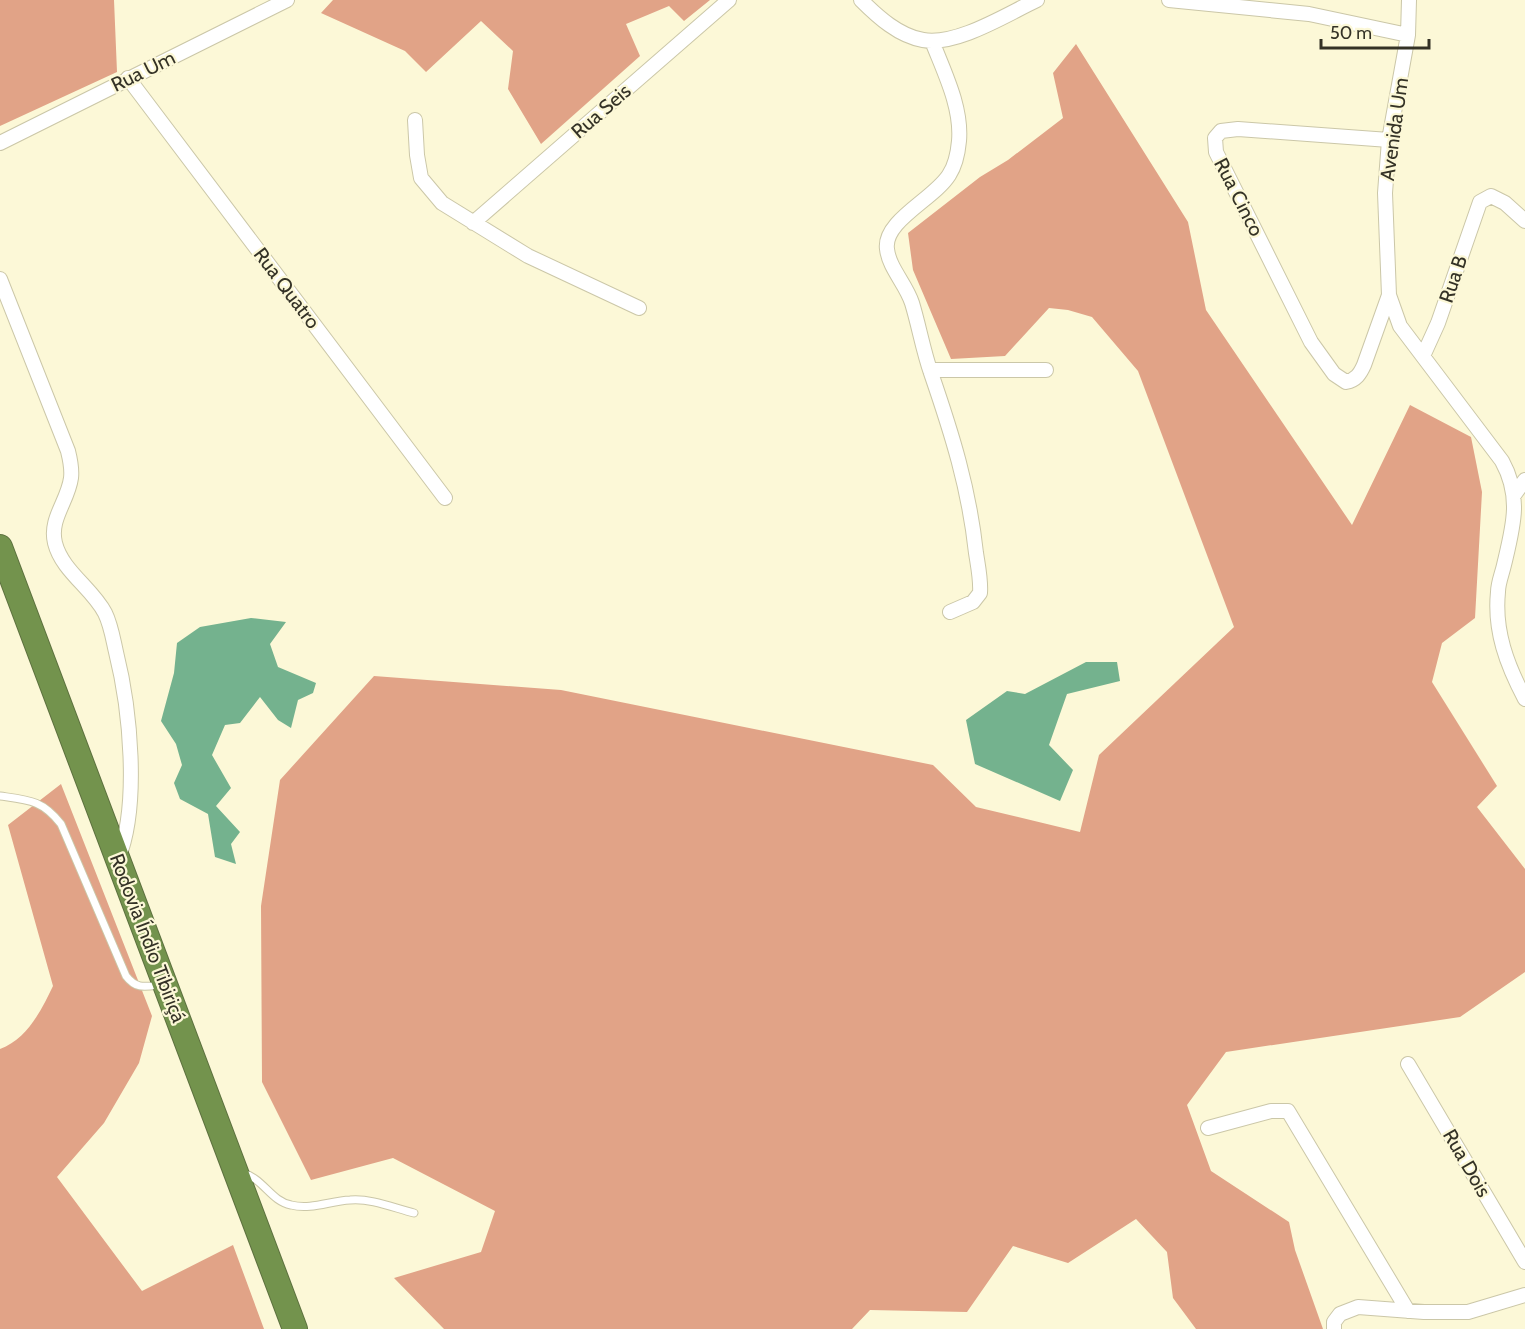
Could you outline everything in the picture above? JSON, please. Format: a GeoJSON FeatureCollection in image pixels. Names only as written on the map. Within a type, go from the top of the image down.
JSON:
{"type":"FeatureCollection","features":[{"type":"Feature","properties":{"kind":"highway","name":"Rodovia Índio Tibiriçá"},"geometry":{"type":"LineString","coordinates":[[0,547],[295,1329]]}},
{"type":"Feature","properties":{"kind":"street","name":"Rua Um"},"geometry":{"type":"LineString","coordinates":[[0,143],[287,0]]}},
{"type":"Feature","properties":{"kind":"street","name":"Rua Seis"},"geometry":{"type":"LineString","coordinates":[[473,223],[729,0]]}},
{"type":"Feature","properties":{"kind":"street"},"geometry":{"type":"LineString","coordinates":[[861,0],[876,15],[899,31],[922,40],[932,41],[957,37],[1037,0]]}},
{"type":"Feature","properties":{"kind":"street"},"geometry":{"type":"LineString","coordinates":[[1168,0],[1310,14],[1408,35]]}},
{"type":"Feature","properties":{"kind":"street","name":"Avenida Um"},"geometry":{"type":"LineString","coordinates":[[1409,0],[1408,35],[1389,140],[1385,193],[1389,295],[1400,326],[1502,461],[1511,477],[1514,495]]}},
{"type":"Feature","properties":{"kind":"street"},"geometry":{"type":"LineString","coordinates":[[932,41],[957,110],[960,140],[957,158],[949,176],[936,190],[897,222],[890,232],[886,247],[892,264],[911,299],[930,370],[950,426],[964,478],[973,526],[981,590],[977,599],[950,612]]}},
{"type":"Feature","properties":{"kind":"street","name":"Rua Quatro"},"geometry":{"type":"LineString","coordinates":[[128,78],[445,498]]}},
{"type":"Feature","properties":{"kind":"street"},"geometry":{"type":"LineString","coordinates":[[415,120],[417,155],[422,178],[442,203],[528,256],[639,308]]}},
{"type":"Feature","properties":{"kind":"street","name":"Rua Cinco"},"geometry":{"type":"LineString","coordinates":[[1364,365],[1359,376],[1353,381],[1346,382],[1338,378],[1325,364],[1311,342],[1216,152],[1215,141],[1216,134],[1221,131],[1238,129],[1389,140]]}},
{"type":"Feature","properties":{"kind":"street","name":"Rua B"},"geometry":{"type":"LineString","coordinates":[[1423,356],[1438,323],[1480,202],[1491,196],[1498,198],[1525,221]]}},
{"type":"Feature","properties":{"kind":"street"},"geometry":{"type":"LineString","coordinates":[[0,279],[68,451],[72,477],[55,519],[56,547],[62,559],[104,612],[112,633],[124,688],[131,792],[125,843],[118,859]]}},
{"type":"Feature","properties":{"kind":"street","name":"Avenida Um"},"geometry":{"type":"LineString","coordinates":[[1364,365],[1389,295]]}},
{"type":"Feature","properties":{"kind":"street"},"geometry":{"type":"LineString","coordinates":[[930,370],[1046,370]]}},
{"type":"Feature","properties":{"kind":"street"},"geometry":{"type":"LineString","coordinates":[[1525,480],[1514,495],[1514,517],[1498,591],[1497,612],[1500,637],[1511,671],[1525,699]]}},
{"type":"Feature","properties":{"kind":"street","name":"Rua Dois"},"geometry":{"type":"LineString","coordinates":[[1408,1064],[1525,1262]]}},
{"type":"Feature","properties":{"kind":"street"},"geometry":{"type":"LineString","coordinates":[[1208,1128],[1271,1111],[1288,1111],[1408,1311]]}},
{"type":"Feature","properties":{"kind":"street"},"geometry":{"type":"LineString","coordinates":[[1334,1329],[1334,1322],[1340,1314],[1358,1307],[1468,1312],[1525,1295]]}},
{"type":"Feature","properties":{"kind":"lane"},"geometry":{"type":"LineString","coordinates":[[0,796],[34,801],[50,810],[61,824],[126,976],[132,984],[140,988],[166,984]]}},
{"type":"Feature","properties":{"kind":"lane"},"geometry":{"type":"LineString","coordinates":[[236,1172],[255,1177],[277,1200],[290,1205],[312,1207],[362,1200],[414,1213]]}},
{"type":"Feature","properties":{"kind":"shaded area"},"geometry":{"type":"Polygon","coordinates":[[[0,0],[114,0],[117,72],[0,126],[0,0]]]}},
{"type":"Feature","properties":{"kind":"shaded area"},"geometry":{"type":"Polygon","coordinates":[[[333,0],[710,0],[684,21],[669,6],[626,24],[640,56],[541,144],[508,89],[513,51],[481,21],[426,72],[405,51],[321,13],[333,0]]]}},
{"type":"Feature","properties":{"kind":"shaded area"},"geometry":{"type":"Polygon","coordinates":[[[1076,44],[1188,222],[1206,310],[1352,525],[1410,405],[1471,437],[1482,492],[1475,618],[1442,643],[1432,682],[1497,786],[1477,807],[1525,869],[1525,972],[1460,1017],[1226,1052],[1187,1105],[1211,1171],[1289,1222],[1295,1250],[1323,1329],[1196,1329],[1173,1298],[1167,1252],[1136,1219],[1068,1263],[1013,1246],[967,1312],[870,1310],[852,1329],[444,1329],[394,1278],[481,1252],[495,1211],[393,1158],[311,1180],[262,1082],[261,906],[280,780],[374,676],[561,690],[933,765],[976,807],[1080,832],[1099,755],[1234,627],[1138,371],[1092,317],[1068,310],[1049,308],[1005,356],[951,359],[913,270],[908,233],[980,177],[1008,160],[1063,118],[1053,73],[1076,44]]]}},
{"type":"Feature","properties":{"kind":"shaded area"},"geometry":{"type":"Polygon","coordinates":[[[251,618],[286,622],[270,644],[278,667],[316,683],[313,693],[298,700],[291,728],[278,720],[260,697],[240,723],[225,725],[212,755],[231,788],[216,806],[240,832],[231,844],[236,864],[215,857],[208,814],[180,799],[174,783],[182,765],[176,744],[161,721],[174,673],[177,643],[200,627],[251,618]]]}},
{"type":"Feature","properties":{"kind":"shaded area"},"geometry":{"type":"Polygon","coordinates":[[[1086,662],[1117,662],[1120,681],[1067,694],[1049,745],[1073,770],[1060,801],[975,764],[966,720],[1007,691],[1025,694],[1086,662]]]}},
{"type":"Feature","properties":{"kind":"shaded area"},"geometry":{"type":"Polygon","coordinates":[[[61,784],[152,1016],[139,1063],[104,1123],[57,1177],[142,1291],[233,1245],[264,1329],[0,1329],[0,1049],[18,1038],[32,1023],[53,986],[8,825],[61,784]]]}}]}
